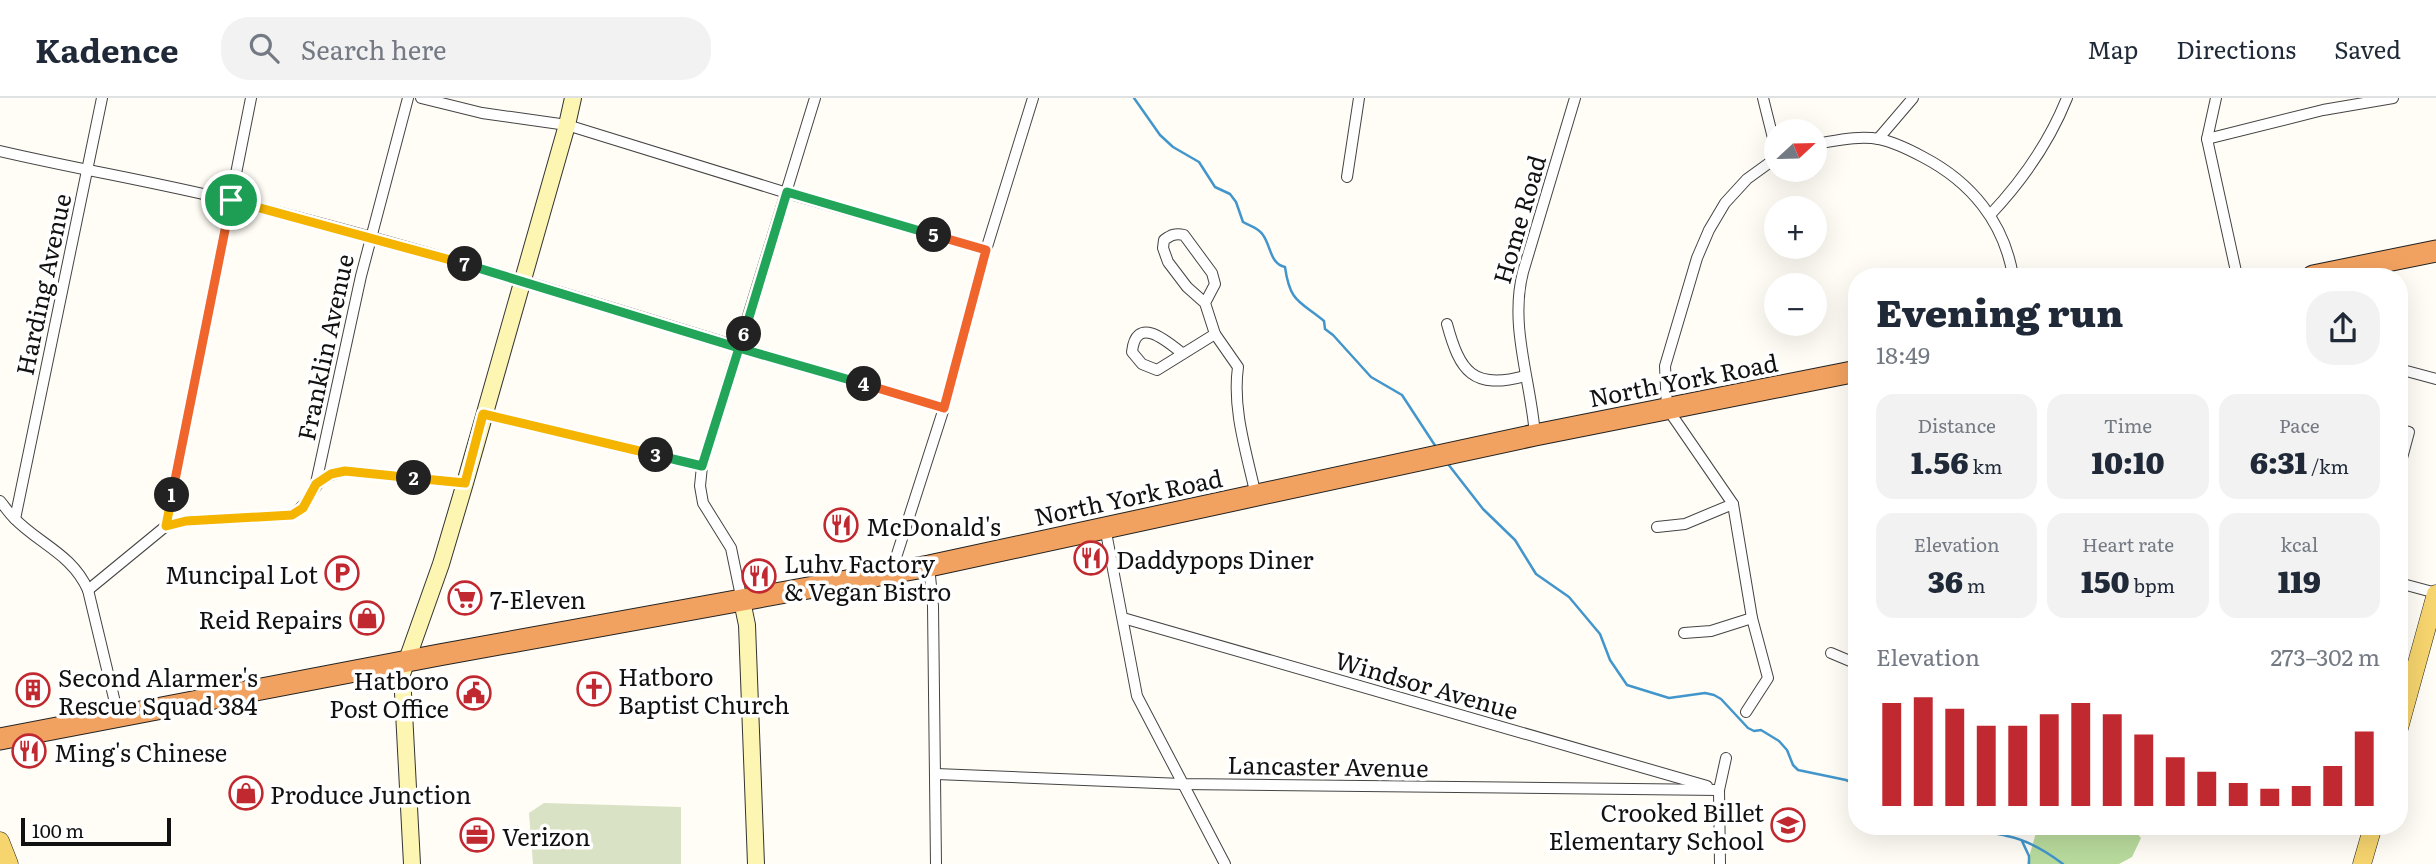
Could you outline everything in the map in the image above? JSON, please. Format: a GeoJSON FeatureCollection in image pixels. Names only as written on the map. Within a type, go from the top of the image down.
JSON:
{"type":"FeatureCollection","features":[{"type":"Feature","properties":{"kind":"highway"},"geometry":{"type":"LineString","coordinates":[[2369,268],[2436,251]]}},
{"type":"Feature","properties":{"kind":"highway","name":"North York Road"},"geometry":{"type":"LineString","coordinates":[[0,739],[407,661],[929,566],[1535,435],[1848,373]]}},
{"type":"Feature","properties":{"kind":"main road"},"geometry":{"type":"LineString","coordinates":[[2408,695],[2436,593]]}},
{"type":"Feature","properties":{"kind":"main road"},"geometry":{"type":"LineString","coordinates":[[2362,864],[2370,835]]}},
{"type":"Feature","properties":{"kind":"main road"},"geometry":{"type":"LineString","coordinates":[[0,841],[9,864]]}},
{"type":"Feature","properties":{"kind":"street","name":"Harding Avenue"},"geometry":{"type":"LineString","coordinates":[[15,519],[102,98]]}},
{"type":"Feature","properties":{"kind":"street"},"geometry":{"type":"LineString","coordinates":[[166,526],[251,98]]}},
{"type":"Feature","properties":{"kind":"street","name":"Franklin Avenue"},"geometry":{"type":"LineString","coordinates":[[316,484],[370,237],[408,98]]}},
{"type":"Feature","properties":{"kind":"street"},"geometry":{"type":"LineString","coordinates":[[421,98],[482,113],[567,125],[986,250]]}},
{"type":"Feature","properties":{"kind":"street"},"geometry":{"type":"LineString","coordinates":[[412,864],[402,674],[465,483],[573,98]]}},
{"type":"Feature","properties":{"kind":"street"},"geometry":{"type":"LineString","coordinates":[[756,864],[748,632],[732,548],[703,503],[700,485],[702,466],[815,98]]}},
{"type":"Feature","properties":{"kind":"street"},"geometry":{"type":"LineString","coordinates":[[891,573],[944,408],[986,250],[1033,98]]}},
{"type":"Feature","properties":{"kind":"street"},"geometry":{"type":"LineString","coordinates":[[1347,177],[1359,98]]}},
{"type":"Feature","properties":{"kind":"street","name":"Home Road"},"geometry":{"type":"LineString","coordinates":[[1535,435],[1517,303],[1519,287],[1574,98]]}},
{"type":"Feature","properties":{"kind":"street"},"geometry":{"type":"LineString","coordinates":[[1763,98],[1768,119]]}},
{"type":"Feature","properties":{"kind":"street"},"geometry":{"type":"LineString","coordinates":[[1878,139],[1913,98]]}},
{"type":"Feature","properties":{"kind":"street"},"geometry":{"type":"LineString","coordinates":[[1990,215],[2013,190],[2037,157],[2067,98]]}},
{"type":"Feature","properties":{"kind":"street"},"geometry":{"type":"LineString","coordinates":[[2216,98],[2207,139],[2235,268]]}},
{"type":"Feature","properties":{"kind":"street"},"geometry":{"type":"LineString","coordinates":[[2323,110],[2326,98]]}},
{"type":"Feature","properties":{"kind":"street"},"geometry":{"type":"LineString","coordinates":[[2207,139],[2323,110],[2393,98]]}},
{"type":"Feature","properties":{"kind":"street"},"geometry":{"type":"LineString","coordinates":[[1827,142],[1878,139],[1911,151],[1942,167],[1969,188],[1990,215],[2007,252],[2011,268]]}},
{"type":"Feature","properties":{"kind":"street"},"geometry":{"type":"LineString","coordinates":[[0,151],[87,172],[231,200],[370,237],[522,280],[944,408]]}},
{"type":"Feature","properties":{"kind":"street"},"geometry":{"type":"LineString","coordinates":[[1746,712],[1768,678],[1752,618],[1733,504],[1667,408],[1665,366],[1697,258],[1709,230],[1725,203],[1747,179],[1764,167]]}},
{"type":"Feature","properties":{"kind":"street"},"geometry":{"type":"LineString","coordinates":[[1205,303],[1214,284],[1212,272],[1184,235],[1176,233],[1169,236],[1164,240],[1163,248],[1168,262],[1205,303],[1215,334],[1238,367],[1235,387],[1237,409],[1256,496]]}},
{"type":"Feature","properties":{"kind":"street"},"geometry":{"type":"LineString","coordinates":[[1447,324],[1459,358],[1477,378],[1494,383],[1525,376]]}},
{"type":"Feature","properties":{"kind":"street"},"geometry":{"type":"LineString","coordinates":[[1182,354],[1156,334],[1147,332],[1133,343],[1132,352],[1142,364],[1157,370],[1215,334]]}},
{"type":"Feature","properties":{"kind":"street"},"geometry":{"type":"LineString","coordinates":[[2408,371],[2436,379]]}},
{"type":"Feature","properties":{"kind":"street"},"geometry":{"type":"LineString","coordinates":[[483,414],[702,466]]}},
{"type":"Feature","properties":{"kind":"street"},"geometry":{"type":"LineString","coordinates":[[88,590],[166,526],[186,521],[292,515],[303,508],[316,484],[331,474],[345,471],[465,483]]}},
{"type":"Feature","properties":{"kind":"street"},"geometry":{"type":"LineString","coordinates":[[0,501],[15,519],[82,575],[118,715]]}},
{"type":"Feature","properties":{"kind":"street"},"geometry":{"type":"LineString","coordinates":[[1657,527],[1685,524],[1733,504]]}},
{"type":"Feature","properties":{"kind":"street"},"geometry":{"type":"LineString","coordinates":[[1105,527],[1137,696],[1225,864]]}},
{"type":"Feature","properties":{"kind":"street"},"geometry":{"type":"LineString","coordinates":[[929,566],[933,606],[936,864]]}},
{"type":"Feature","properties":{"kind":"street"},"geometry":{"type":"LineString","coordinates":[[2408,585],[2436,593]]}},
{"type":"Feature","properties":{"kind":"street","name":"Windsor Avenue"},"geometry":{"type":"LineString","coordinates":[[1123,618],[1719,790]]}},
{"type":"Feature","properties":{"kind":"street"},"geometry":{"type":"LineString","coordinates":[[1684,633],[1711,631],[1752,618]]}},
{"type":"Feature","properties":{"kind":"street"},"geometry":{"type":"LineString","coordinates":[[1831,653],[1848,660]]}},
{"type":"Feature","properties":{"kind":"street"},"geometry":{"type":"LineString","coordinates":[[1720,864],[1719,790],[1726,758]]}},
{"type":"Feature","properties":{"kind":"street","name":"Lancaster Avenue"},"geometry":{"type":"LineString","coordinates":[[936,774],[1182,784],[1719,790]]}},
{"type":"Feature","properties":{"kind":"green space"},"geometry":{"type":"Polygon","coordinates":[[[544,803],[681,807],[681,864],[533,864],[529,813],[544,803]]]}},
{"type":"Feature","properties":{"kind":"green space"},"geometry":{"type":"Polygon","coordinates":[[[2035,835],[2139,835],[2141,838],[2132,857],[2119,864],[2027,864],[2035,835]]]}},
{"type":"Feature","properties":{"kind":"waterway"},"geometry":{"type":"LineString","coordinates":[[1134,98],[1160,135],[1173,147],[1199,162],[1215,187],[1230,194],[1243,222],[1261,233],[1276,262],[1285,267],[1290,288],[1297,300],[1324,321],[1325,329],[1371,377],[1402,395],[1436,447]]}},
{"type":"Feature","properties":{"kind":"waterway"},"geometry":{"type":"LineString","coordinates":[[1448,464],[1483,509],[1515,540],[1536,574],[1569,597],[1600,634],[1610,660],[1627,685],[1669,698],[1705,693],[1714,695],[1748,728],[1761,730],[1779,741],[1798,770],[1848,781]]}},
{"type":"Feature","properties":{"kind":"waterway"},"geometry":{"type":"LineString","coordinates":[[2001,835],[2022,840],[2063,864]]}},
{"type":"Feature","properties":{"kind":"waterway"},"geometry":{"type":"LineString","coordinates":[[2022,841],[2029,856],[2029,864]]}},
{"type":"Feature","properties":{"kind":"place","name":"McDonald's"},"geometry":{"type":"Point","coordinates":[841,525]}},
{"type":"Feature","properties":{"kind":"place","name":"Daddypops Diner"},"geometry":{"type":"Point","coordinates":[1091,558]}},
{"type":"Feature","properties":{"kind":"place","name":"Muncipal Lot"},"geometry":{"type":"Point","coordinates":[342,573]}},
{"type":"Feature","properties":{"kind":"place","name":"Luhv Factory & Vegan Bistro"},"geometry":{"type":"Point","coordinates":[759,576]}},
{"type":"Feature","properties":{"kind":"place","name":"7-Eleven"},"geometry":{"type":"Point","coordinates":[465,598]}},
{"type":"Feature","properties":{"kind":"place","name":"Reid Repairs"},"geometry":{"type":"Point","coordinates":[367,618]}},
{"type":"Feature","properties":{"kind":"place","name":"Hatboro Baptist Church"},"geometry":{"type":"Point","coordinates":[594,689]}},
{"type":"Feature","properties":{"kind":"place","name":"Second Alarmer's Rescue Squad 384"},"geometry":{"type":"Point","coordinates":[33,690]}},
{"type":"Feature","properties":{"kind":"place","name":"Hatboro Post Office"},"geometry":{"type":"Point","coordinates":[474,693]}},
{"type":"Feature","properties":{"kind":"place","name":"Ming's Chinese"},"geometry":{"type":"Point","coordinates":[29,751]}},
{"type":"Feature","properties":{"kind":"place","name":"Produce Junction"},"geometry":{"type":"Point","coordinates":[246,793]}},
{"type":"Feature","properties":{"kind":"place","name":"Crooked Billet Elementary School"},"geometry":{"type":"Point","coordinates":[1788,825]}},
{"type":"Feature","properties":{"kind":"place","name":"Verizon"},"geometry":{"type":"Point","coordinates":[477,835]}},
{"type":"Feature","properties":{"kind":"route"},"geometry":{"type":"LineString","coordinates":[[231,200],[166,526],[186,521],[292,515],[303,508],[316,484],[331,474],[345,471],[465,483],[483,414],[702,466],[739,348],[944,408],[986,250],[787,192],[739,348],[522,280],[231,200]]}}]}
